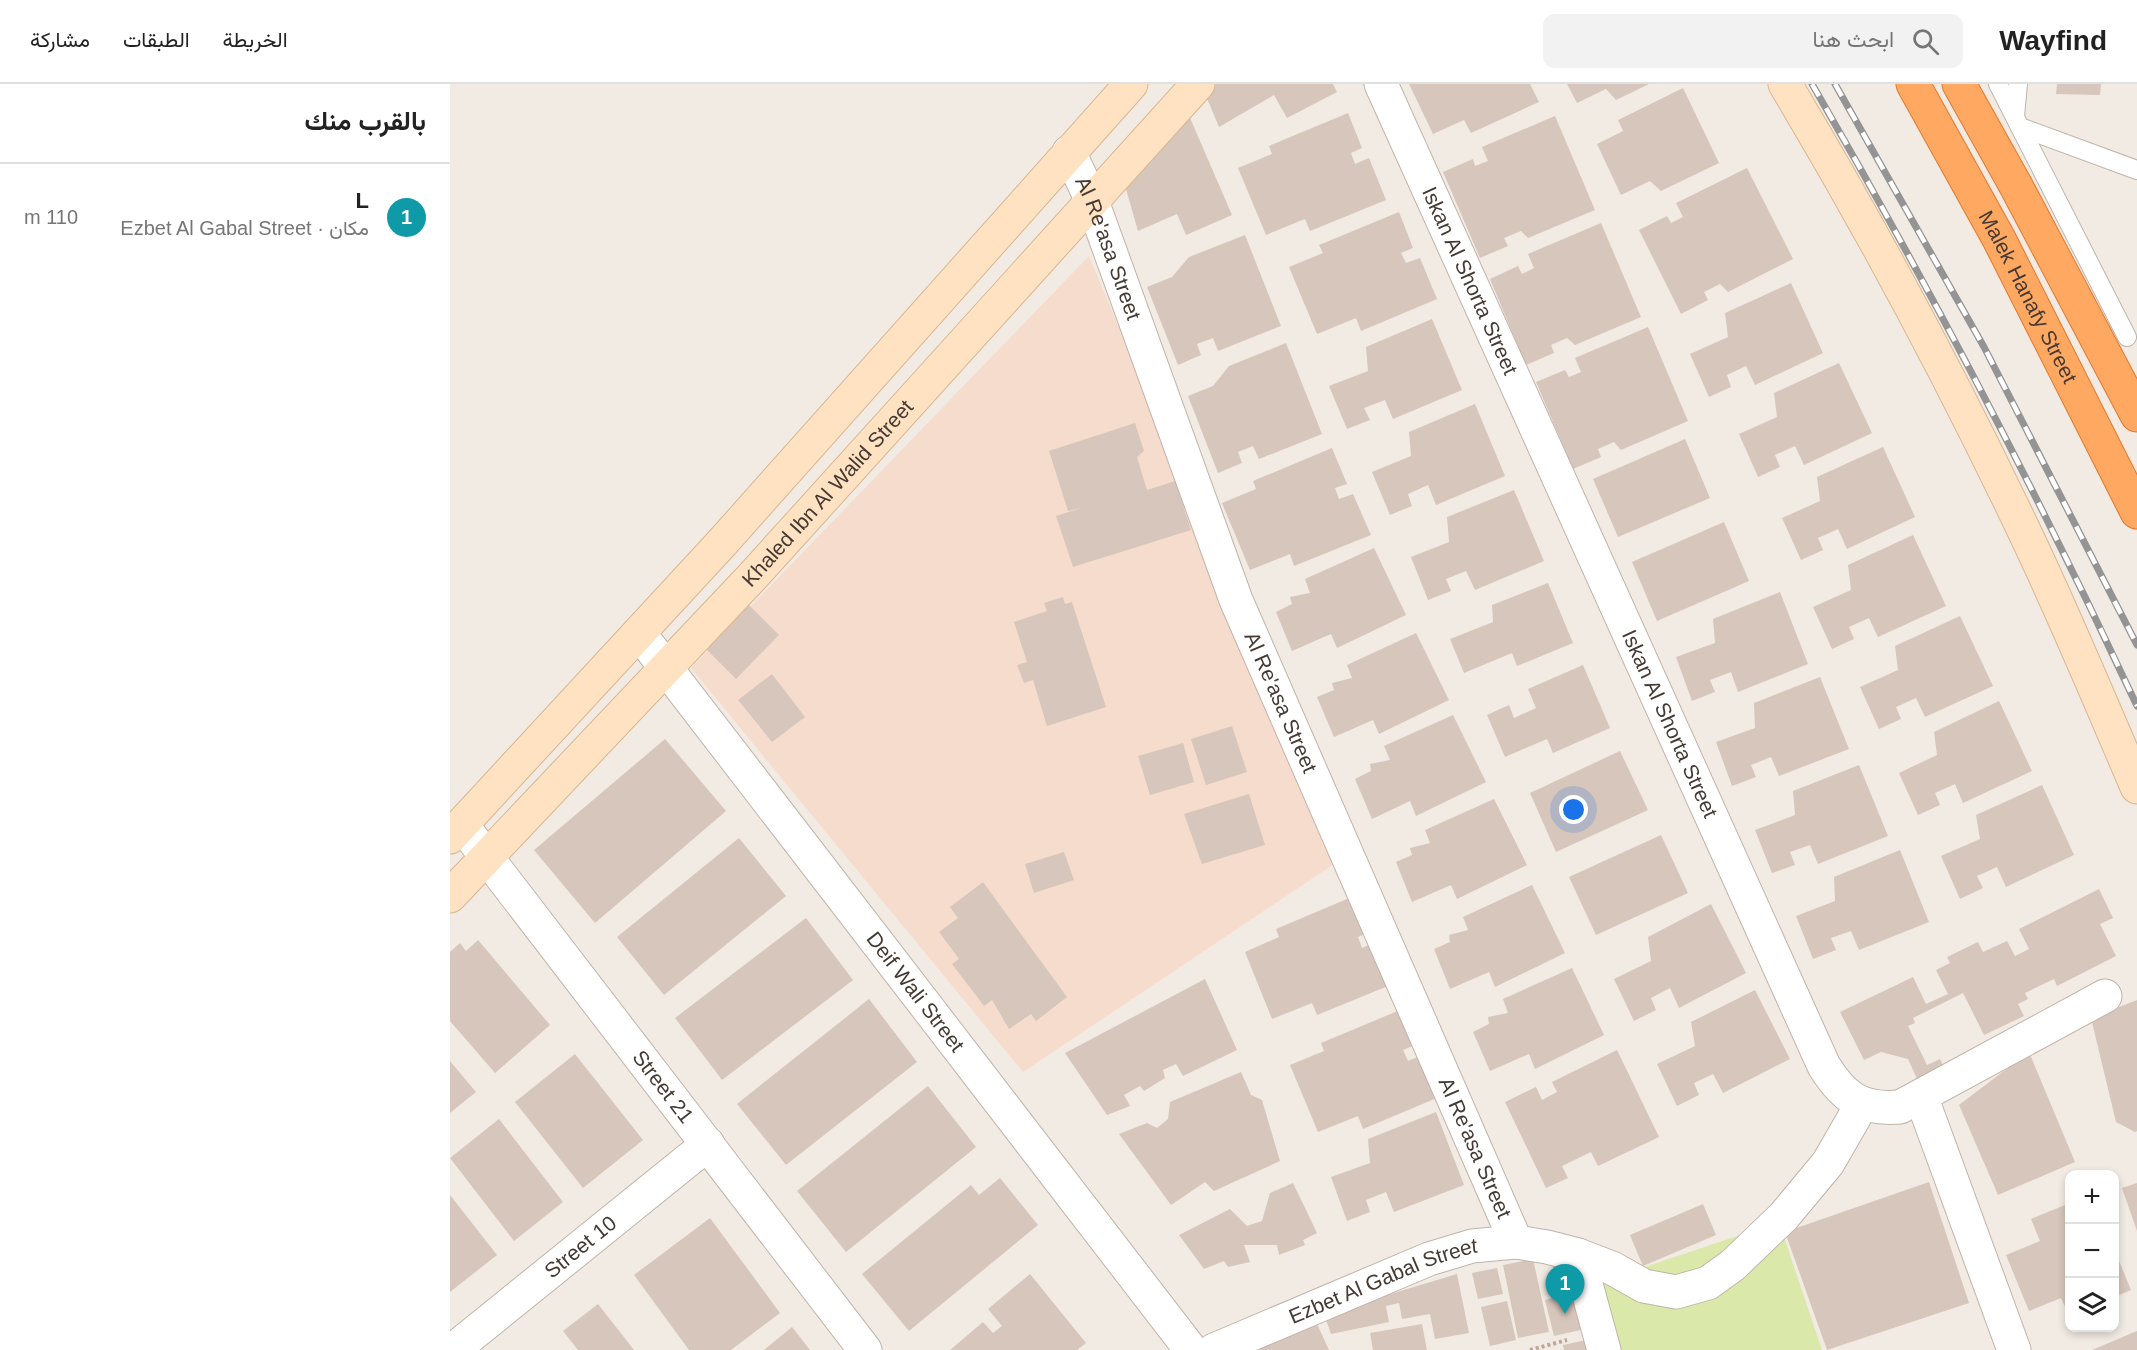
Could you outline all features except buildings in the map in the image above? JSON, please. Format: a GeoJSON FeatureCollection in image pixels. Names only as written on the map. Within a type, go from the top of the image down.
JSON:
{"type":"FeatureCollection","features":[{"type":"Feature","properties":{"kind":"highway","name":"Malek Hanafy Street"},"geometry":{"type":"LineString","coordinates":[[1913,84],[1999,239],[2137,512]]}},
{"type":"Feature","properties":{"kind":"highway","name":"Malek Hanafy Street"},"geometry":{"type":"LineString","coordinates":[[1959,84],[2016,186],[2137,415]]}},
{"type":"Feature","properties":{"kind":"street"},"geometry":{"type":"LineString","coordinates":[[456,831],[720,545],[1131,84]]}},
{"type":"Feature","properties":{"kind":"street","name":"Khaled Ibn Al Walid Street"},"geometry":{"type":"LineString","coordinates":[[450,896],[752,577],[1198,84]]}},
{"type":"Feature","properties":{"kind":"street","name":"Iskan Al Shorta Street"},"geometry":{"type":"LineString","coordinates":[[1381,84],[1824,1066],[1839,1089],[1862,1104],[1881,1109],[1900,1107],[2105,996]]}},
{"type":"Feature","properties":{"kind":"street"},"geometry":{"type":"LineString","coordinates":[[1785,84],[1903,292],[1981,444],[2065,619],[2137,787]]}},
{"type":"Feature","properties":{"kind":"street","name":"Al Re'asa Street"},"geometry":{"type":"LineString","coordinates":[[1069,152],[1092,201],[1236,600],[1516,1242]]}},
{"type":"Feature","properties":{"kind":"street"},"geometry":{"type":"LineString","coordinates":[[720,545],[752,577]]}},
{"type":"Feature","properties":{"kind":"street","name":"Deif Wali Street"},"geometry":{"type":"LineString","coordinates":[[639,633],[1191,1350]]}},
{"type":"Feature","properties":{"kind":"street","name":"Street 21"},"geometry":{"type":"LineString","coordinates":[[456,831],[488,856],[865,1350]]}},
{"type":"Feature","properties":{"kind":"street"},"geometry":{"type":"LineString","coordinates":[[1921,1096],[2014,1350]]}},
{"type":"Feature","properties":{"kind":"street","name":"Ezbet Al Gabal Street"},"geometry":{"type":"LineString","coordinates":[[1214,1350],[1429,1259],[1472,1245],[1516,1242],[1578,1255],[1612,1268],[1644,1286],[1676,1292],[1708,1283],[1733,1265],[1784,1216],[1828,1163],[1862,1104]]}},
{"type":"Feature","properties":{"kind":"street","name":"Street 10"},"geometry":{"type":"LineString","coordinates":[[453,1350],[708,1144]]}},
{"type":"Feature","properties":{"kind":"street"},"geometry":{"type":"LineString","coordinates":[[1578,1255],[1604,1350]]}},
{"type":"Feature","properties":{"kind":"lane"},"geometry":{"type":"LineString","coordinates":[[1998,84],[2127,337]]}},
{"type":"Feature","properties":{"kind":"lane"},"geometry":{"type":"LineString","coordinates":[[2017,122],[2018,84]]}},
{"type":"Feature","properties":{"kind":"lane"},"geometry":{"type":"LineString","coordinates":[[2017,122],[2137,170]]}},
{"type":"Feature","properties":{"kind":"shaded area"},"geometry":{"type":"Polygon","coordinates":[[[1089,256],[1340,860],[1023,1072],[691,668],[1089,256]]]}},
{"type":"Feature","properties":{"kind":"green space"},"geometry":{"type":"Polygon","coordinates":[[[1779,1222],[1822,1350],[1613,1350],[1591,1285],[1779,1222]]]}},
{"type":"Feature","properties":{"kind":"railway"},"geometry":{"type":"LineString","coordinates":[[1812,84],[1898,237],[2022,469],[2137,706]]}},
{"type":"Feature","properties":{"kind":"railway"},"geometry":{"type":"LineString","coordinates":[[1835,84],[1984,347],[2137,645]]}},
{"type":"Feature","properties":{"kind":"place","name":"L"},"geometry":{"type":"Point","coordinates":[1565,1314]}}]}
